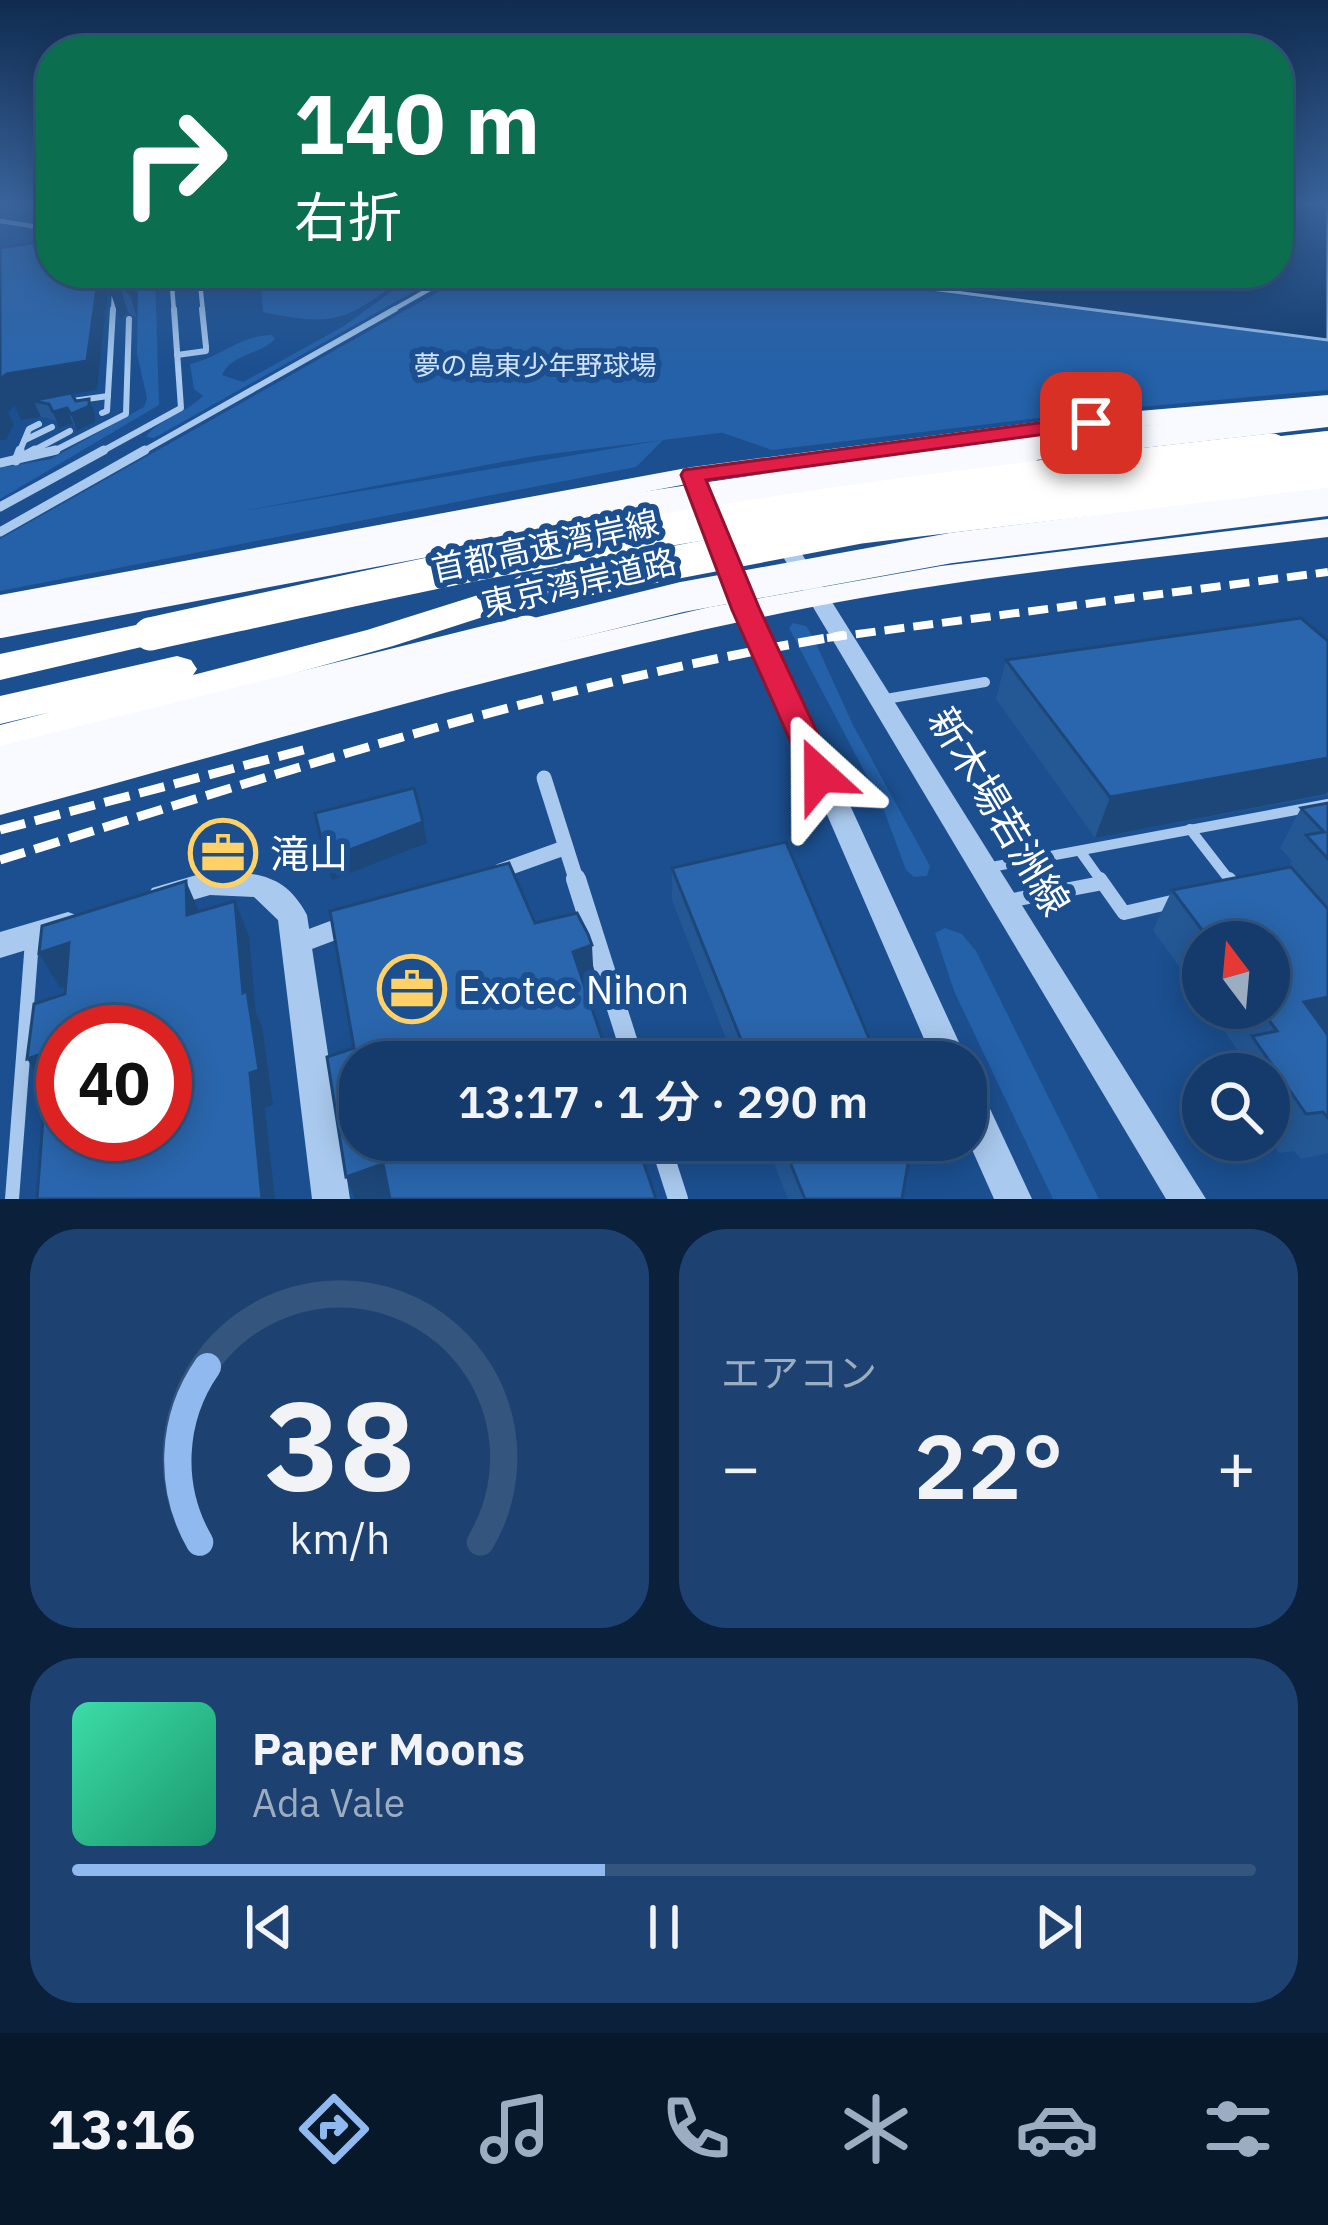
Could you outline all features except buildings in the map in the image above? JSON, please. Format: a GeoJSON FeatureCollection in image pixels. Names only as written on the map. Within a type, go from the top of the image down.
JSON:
{"type":"FeatureCollection","features":[{"type":"Feature","properties":{"kind":"highway"},"geometry":{"type":"LineString","coordinates":[[0,605],[740,467],[1091,423],[1328,402]]}},
{"type":"Feature","properties":{"kind":"highway","name":"東京湾岸道路"},"geometry":{"type":"LineString","coordinates":[[0,623],[394,545],[644,502],[1061,444],[1328,416]]}},
{"type":"Feature","properties":{"kind":"highway","name":"首都高速湾岸線"},"geometry":{"type":"LineString","coordinates":[[0,667],[465,567],[718,522],[1000,481],[1328,444]]}},
{"type":"Feature","properties":{"kind":"highway","name":"首都高速湾岸線"},"geometry":{"type":"LineString","coordinates":[[147,688],[483,609],[526,591],[860,527],[1328,471]]}},
{"type":"Feature","properties":{"kind":"highway"},"geometry":{"type":"LineString","coordinates":[[486,672],[621,620],[641,596],[644,582],[621,523],[588,501],[566,497]]}},
{"type":"Feature","properties":{"kind":"highway","name":"東京湾岸道路"},"geometry":{"type":"LineString","coordinates":[[0,766],[682,597],[997,541],[1328,501]]}},
{"type":"Feature","properties":{"kind":"highway"},"geometry":{"type":"LineString","coordinates":[[0,799],[486,672],[746,610],[818,596],[1328,528]]}},
{"type":"Feature","properties":{"kind":"highway"},"geometry":{"type":"LineString","coordinates":[[0,657],[150,634]]}},
{"type":"Feature","properties":{"kind":"highway"},"geometry":{"type":"LineString","coordinates":[[0,710],[147,688]]}},
{"type":"Feature","properties":{"kind":"highway"},"geometry":{"type":"LineString","coordinates":[[0,740],[147,688]]}},
{"type":"Feature","properties":{"kind":"street","name":"新木場若洲線"},"geometry":{"type":"LineString","coordinates":[[740,467],[1002,903],[1187,1199]]}},
{"type":"Feature","properties":{"kind":"street"},"geometry":{"type":"LineString","coordinates":[[692,475],[746,610],[941,1041]]}},
{"type":"Feature","properties":{"kind":"street"},"geometry":{"type":"LineString","coordinates":[[544,778],[627,1041]]}},
{"type":"Feature","properties":{"kind":"street"},"geometry":{"type":"LineString","coordinates":[[475,880],[564,848]]}},
{"type":"Feature","properties":{"kind":"street"},"geometry":{"type":"LineString","coordinates":[[0,945],[209,883],[260,885],[292,915],[332,1199]]}},
{"type":"Feature","properties":{"kind":"street"},"geometry":{"type":"LineString","coordinates":[[296,944],[363,920]]}},
{"type":"Feature","properties":{"kind":"street"},"geometry":{"type":"LineString","coordinates":[[987,1141],[1013,1199]]}},
{"type":"Feature","properties":{"kind":"street"},"geometry":{"type":"LineString","coordinates":[[666,1161],[678,1199]]}},
{"type":"Feature","properties":{"kind":"lane"},"geometry":{"type":"LineString","coordinates":[[0,507],[181,408],[172,288]]}},
{"type":"Feature","properties":{"kind":"lane"},"geometry":{"type":"LineString","coordinates":[[177,353],[206,351],[200,288]]}},
{"type":"Feature","properties":{"kind":"lane"},"geometry":{"type":"LineString","coordinates":[[0,532],[431,288]]}},
{"type":"Feature","properties":{"kind":"lane"},"geometry":{"type":"LineString","coordinates":[[102,413],[108,396],[114,295]]}},
{"type":"Feature","properties":{"kind":"lane"},"geometry":{"type":"LineString","coordinates":[[0,464],[50,453],[126,414],[129,319]]}},
{"type":"Feature","properties":{"kind":"lane"},"geometry":{"type":"LineString","coordinates":[[71,407],[108,396]]}},
{"type":"Feature","properties":{"kind":"lane"},"geometry":{"type":"LineString","coordinates":[[49,405],[85,404]]}},
{"type":"Feature","properties":{"kind":"lane"},"geometry":{"type":"LineString","coordinates":[[16,461],[28,429],[39,424]]}},
{"type":"Feature","properties":{"kind":"lane"},"geometry":{"type":"LineString","coordinates":[[24,441],[52,427]]}},
{"type":"Feature","properties":{"kind":"lane"},"geometry":{"type":"LineString","coordinates":[[16,461],[70,431]]}},
{"type":"Feature","properties":{"kind":"lane"},"geometry":{"type":"LineString","coordinates":[[880,700],[985,682]]}},
{"type":"Feature","properties":{"kind":"lane"},"geometry":{"type":"LineString","coordinates":[[981,868],[1328,804]]}},
{"type":"Feature","properties":{"kind":"lane"},"geometry":{"type":"LineString","coordinates":[[1190,830],[1237,888],[1214,893]]}},
{"type":"Feature","properties":{"kind":"lane"},"geometry":{"type":"LineString","coordinates":[[1080,850],[1124,913],[1192,898]]}},
{"type":"Feature","properties":{"kind":"lane"},"geometry":{"type":"LineString","coordinates":[[1002,903],[1102,883]]}},
{"type":"Feature","properties":{"kind":"lane"},"geometry":{"type":"LineString","coordinates":[[12,1199],[32,935]]}},
{"type":"Feature","properties":{"kind":"green space"},"geometry":{"type":"Polygon","coordinates":[[[138,288],[155,288],[159,405],[0,499],[0,468],[51,459],[144,407],[147,398],[137,354],[138,288]]]}},
{"type":"Feature","properties":{"kind":"green space"},"geometry":{"type":"Polygon","coordinates":[[[261,288],[388,288],[357,309],[328,319],[263,312],[261,288]]]}},
{"type":"Feature","properties":{"kind":"green space"},"geometry":{"type":"Polygon","coordinates":[[[396,288],[420,288],[154,438],[146,437],[203,396],[194,389],[190,364],[249,339],[272,335],[275,339],[269,344],[232,362],[222,375],[243,382],[344,326],[396,288]]]}},
{"type":"Feature","properties":{"kind":"green space","name":"夢の島東少年野球場"},"geometry":{"type":"Polygon","coordinates":[[[445,288],[903,288],[1328,341],[1328,390],[1096,411],[772,450],[722,433],[663,440],[636,467],[0,591],[0,539],[445,288]],[[658,441],[534,456],[243,511],[658,441]]]}},
{"type":"Feature","properties":{"kind":"green space"},"geometry":{"type":"Polygon","coordinates":[[[793,623],[806,626],[812,635],[853,725],[930,866],[927,876],[914,877],[906,870],[882,805],[789,628],[793,623]]]}},
{"type":"Feature","properties":{"kind":"green space"},"geometry":{"type":"Polygon","coordinates":[[[945,928],[962,934],[976,951],[1099,1199],[1053,1199],[987,1060],[987,1041],[978,1041],[954,991],[935,933],[945,928]]]}},
{"type":"Feature","properties":{"kind":"shaded area"},"geometry":{"type":"Polygon","coordinates":[[[1293,259],[1328,259],[1328,340],[924,288],[1293,288],[1293,259]]]}},
{"type":"Feature","properties":{"kind":"railway"},"geometry":{"type":"LineString","coordinates":[[833,637],[1328,572]]}},
{"type":"Feature","properties":{"kind":"railway"},"geometry":{"type":"LineString","coordinates":[[833,637],[845,635]]}},
{"type":"Feature","properties":{"kind":"railway"},"geometry":{"type":"LineString","coordinates":[[0,860],[419,732],[630,678],[833,637]]}},
{"type":"Feature","properties":{"kind":"railway"},"geometry":{"type":"LineString","coordinates":[[827,638],[833,637]]}},
{"type":"Feature","properties":{"kind":"railway"},"geometry":{"type":"LineString","coordinates":[[0,830],[307,749]]}},
{"type":"Feature","properties":{"kind":"place","name":"滝山"},"geometry":{"type":"Point","coordinates":[223,853]}},
{"type":"Feature","properties":{"kind":"place","name":"Exotec Nihon"},"geometry":{"type":"Point","coordinates":[412,989]}},
{"type":"Feature","properties":{"kind":"route"},"geometry":{"type":"LineString","coordinates":[[820,775],[692,475],[1091,423]]}}]}
